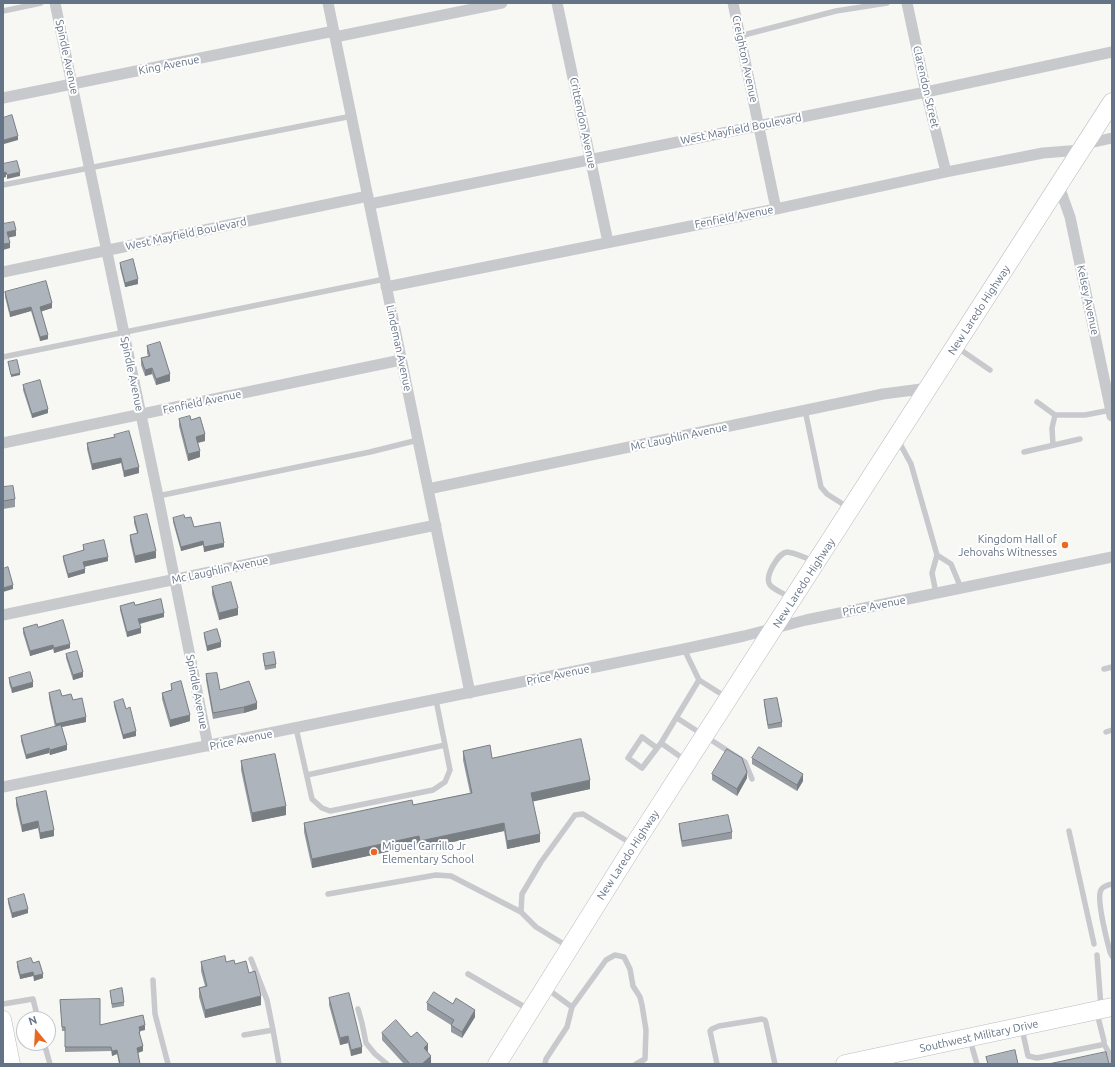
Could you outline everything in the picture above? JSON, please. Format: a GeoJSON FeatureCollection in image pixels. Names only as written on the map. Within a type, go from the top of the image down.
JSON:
{"type":"FeatureCollection","features":[{"type":"Feature","properties":{"kind":"main road","name":"New Laredo Highway"},"geometry":{"type":"LineString","coordinates":[[496,1062],[1112,102]]}},
{"type":"Feature","properties":{"kind":"main road","name":"Southwest Military Drive"},"geometry":{"type":"LineString","coordinates":[[855,1063],[1103,1009]]}},
{"type":"Feature","properties":{"kind":"main road"},"geometry":{"type":"LineString","coordinates":[[3,1019],[12,1064]]}},
{"type":"Feature","properties":{"kind":"street","name":"Spindle Avenue"},"geometry":{"type":"LineString","coordinates":[[55,3],[158,496],[208,746]]}},
{"type":"Feature","properties":{"kind":"street","name":"Lindeman Avenue"},"geometry":{"type":"LineString","coordinates":[[328,3],[470,693]]}},
{"type":"Feature","properties":{"kind":"street","name":"King Avenue"},"geometry":{"type":"LineString","coordinates":[[3,98],[502,3]]}},
{"type":"Feature","properties":{"kind":"street","name":"Crittendon Avenue"},"geometry":{"type":"LineString","coordinates":[[558,3],[608,242]]}},
{"type":"Feature","properties":{"kind":"street","name":"Creighton Avenue"},"geometry":{"type":"LineString","coordinates":[[733,3],[776,208]]}},
{"type":"Feature","properties":{"kind":"street","name":"Clarendon Street"},"geometry":{"type":"LineString","coordinates":[[907,3],[926,92],[946,172]]}},
{"type":"Feature","properties":{"kind":"street","name":"West Mayfield Boulevard"},"geometry":{"type":"LineString","coordinates":[[3,272],[107,250],[369,200],[590,160],[926,92],[1112,52]]}},
{"type":"Feature","properties":{"kind":"street","name":"Fenfield Avenue"},"geometry":{"type":"LineString","coordinates":[[386,283],[608,242],[946,172],[1043,153],[1083,147],[1112,138]]}},
{"type":"Feature","properties":{"kind":"street","name":"Kelsey Avenue"},"geometry":{"type":"LineString","coordinates":[[1059,186],[1070,217],[1111,413]]}},
{"type":"Feature","properties":{"kind":"street","name":"Fenfield Avenue"},"geometry":{"type":"LineString","coordinates":[[3,444],[402,360]]}},
{"type":"Feature","properties":{"kind":"street","name":"Mc Laughlin Avenue"},"geometry":{"type":"LineString","coordinates":[[428,489],[883,394],[929,388]]}},
{"type":"Feature","properties":{"kind":"street","name":"Mc Laughlin Avenue"},"geometry":{"type":"LineString","coordinates":[[3,615],[436,525]]}},
{"type":"Feature","properties":{"kind":"street","name":"Price Avenue"},"geometry":{"type":"LineString","coordinates":[[3,788],[684,649],[744,636],[806,620],[1112,557]]}},
{"type":"Feature","properties":{"kind":"lane"},"geometry":{"type":"LineString","coordinates":[[3,11],[41,3]]}},
{"type":"Feature","properties":{"kind":"lane"},"geometry":{"type":"LineString","coordinates":[[740,36],[836,11],[887,3]]}},
{"type":"Feature","properties":{"kind":"lane"},"geometry":{"type":"LineString","coordinates":[[3,185],[352,116]]}},
{"type":"Feature","properties":{"kind":"lane"},"geometry":{"type":"LineString","coordinates":[[3,357],[386,283]]}},
{"type":"Feature","properties":{"kind":"lane"},"geometry":{"type":"LineString","coordinates":[[956,346],[990,370]]}},
{"type":"Feature","properties":{"kind":"lane"},"geometry":{"type":"LineString","coordinates":[[1037,402],[1055,415],[1111,413]]}},
{"type":"Feature","properties":{"kind":"lane"},"geometry":{"type":"LineString","coordinates":[[804,410],[821,487],[827,494],[851,510]]}},
{"type":"Feature","properties":{"kind":"lane"},"geometry":{"type":"LineString","coordinates":[[1053,445],[1052,428],[1055,415]]}},
{"type":"Feature","properties":{"kind":"lane"},"geometry":{"type":"LineString","coordinates":[[897,438],[911,464],[937,555],[932,573],[936,593]]}},
{"type":"Feature","properties":{"kind":"lane"},"geometry":{"type":"LineString","coordinates":[[1024,452],[1080,439]]}},
{"type":"Feature","properties":{"kind":"lane"},"geometry":{"type":"LineString","coordinates":[[158,496],[370,452],[418,440]]}},
{"type":"Feature","properties":{"kind":"lane"},"geometry":{"type":"LineString","coordinates":[[793,599],[770,585],[769,576],[776,560],[788,552],[817,562]]}},
{"type":"Feature","properties":{"kind":"lane"},"geometry":{"type":"LineString","coordinates":[[937,555],[951,564],[961,588]]}},
{"type":"Feature","properties":{"kind":"lane"},"geometry":{"type":"LineString","coordinates":[[684,649],[699,680],[729,699]]}},
{"type":"Feature","properties":{"kind":"lane"},"geometry":{"type":"LineString","coordinates":[[1104,669],[1112,667]]}},
{"type":"Feature","properties":{"kind":"lane"},"geometry":{"type":"LineString","coordinates":[[688,762],[659,745],[642,737],[628,758],[642,768],[659,745],[677,718],[699,680]]}},
{"type":"Feature","properties":{"kind":"lane"},"geometry":{"type":"LineString","coordinates":[[296,728],[312,799],[322,808],[330,810],[433,790],[445,782],[450,770],[436,700]]}},
{"type":"Feature","properties":{"kind":"lane"},"geometry":{"type":"LineString","coordinates":[[677,718],[745,762],[752,779]]}},
{"type":"Feature","properties":{"kind":"lane"},"geometry":{"type":"LineString","coordinates":[[307,775],[445,745]]}},
{"type":"Feature","properties":{"kind":"lane"},"geometry":{"type":"LineString","coordinates":[[521,912],[522,894],[541,862],[575,815],[583,814],[634,845]]}},
{"type":"Feature","properties":{"kind":"lane"},"geometry":{"type":"LineString","coordinates":[[1069,831],[1094,944]]}},
{"type":"Feature","properties":{"kind":"lane"},"geometry":{"type":"LineString","coordinates":[[328,894],[436,875],[451,876],[521,912],[536,927],[570,948]]}},
{"type":"Feature","properties":{"kind":"lane"},"geometry":{"type":"LineString","coordinates":[[1112,884],[1101,889],[1099,894],[1100,905],[1112,956]]}},
{"type":"Feature","properties":{"kind":"lane"},"geometry":{"type":"LineString","coordinates":[[545,1064],[546,1059],[567,1027],[572,1007],[606,960],[615,955],[624,957],[630,969],[633,986],[640,997],[642,1005],[646,1030],[646,1062],[636,1064]]}},
{"type":"Feature","properties":{"kind":"lane"},"geometry":{"type":"LineString","coordinates":[[1097,955],[1103,1009],[1104,1044],[1110,1055],[1112,1064]]}},
{"type":"Feature","properties":{"kind":"lane"},"geometry":{"type":"LineString","coordinates":[[251,959],[266,1000],[279,1064]]}},
{"type":"Feature","properties":{"kind":"lane"},"geometry":{"type":"LineString","coordinates":[[468,974],[530,1010]]}},
{"type":"Feature","properties":{"kind":"lane"},"geometry":{"type":"LineString","coordinates":[[153,980],[155,1014],[168,1064]]}},
{"type":"Feature","properties":{"kind":"lane"},"geometry":{"type":"LineString","coordinates":[[544,987],[572,1007]]}},
{"type":"Feature","properties":{"kind":"lane"},"geometry":{"type":"LineString","coordinates":[[3,1004],[33,999],[36,1011]]}},
{"type":"Feature","properties":{"kind":"lane"},"geometry":{"type":"LineString","coordinates":[[358,1009],[366,1043],[375,1054],[387,1064]]}},
{"type":"Feature","properties":{"kind":"lane"},"geometry":{"type":"LineString","coordinates":[[717,1064],[710,1032],[712,1029],[719,1026],[762,1019],[765,1020],[766,1023],[775,1064]]}},
{"type":"Feature","properties":{"kind":"lane"},"geometry":{"type":"LineString","coordinates":[[1021,1027],[1028,1056],[1030,1057],[1037,1058],[1104,1044]]}},
{"type":"Feature","properties":{"kind":"lane"},"geometry":{"type":"LineString","coordinates":[[244,1035],[273,1030]]}},
{"type":"Feature","properties":{"kind":"lane"},"geometry":{"type":"LineString","coordinates":[[970,1038],[977,1064]]}},
{"type":"Feature","properties":{"kind":"lane"},"geometry":{"type":"LineString","coordinates":[[46,1051],[50,1064]]}},
{"type":"Feature","properties":{"kind":"building"},"geometry":{"type":"Polygon","coordinates":[[[12,115],[18,136],[4,140],[3,118],[12,115]]]}},
{"type":"Feature","properties":{"kind":"building"},"geometry":{"type":"Polygon","coordinates":[[[17,161],[20,172],[7,175],[6,172],[3,173],[3,164],[17,161]]]}},
{"type":"Feature","properties":{"kind":"building"},"geometry":{"type":"Polygon","coordinates":[[[14,222],[16,230],[7,232],[10,243],[3,244],[3,224],[14,222]]]}},
{"type":"Feature","properties":{"kind":"building"},"geometry":{"type":"Polygon","coordinates":[[[133,259],[138,279],[125,283],[120,263],[133,259]]]}},
{"type":"Feature","properties":{"kind":"building"},"geometry":{"type":"Polygon","coordinates":[[[46,281],[52,303],[40,307],[48,335],[40,337],[31,307],[10,312],[5,292],[46,281]]]}},
{"type":"Feature","properties":{"kind":"building"},"geometry":{"type":"Polygon","coordinates":[[[160,342],[170,374],[156,379],[152,368],[145,370],[141,358],[150,356],[147,346],[160,342]]]}},
{"type":"Feature","properties":{"kind":"building"},"geometry":{"type":"Polygon","coordinates":[[[17,360],[20,373],[11,375],[8,362],[17,360]]]}},
{"type":"Feature","properties":{"kind":"building"},"geometry":{"type":"Polygon","coordinates":[[[40,380],[48,409],[32,414],[23,385],[40,380]]]}},
{"type":"Feature","properties":{"kind":"building"},"geometry":{"type":"Polygon","coordinates":[[[190,416],[191,420],[200,417],[205,434],[196,437],[200,451],[188,454],[179,419],[190,416]]]}},
{"type":"Feature","properties":{"kind":"building"},"geometry":{"type":"Polygon","coordinates":[[[129,431],[139,467],[124,471],[121,458],[92,464],[87,443],[115,437],[114,435],[129,431]]]}},
{"type":"Feature","properties":{"kind":"building"},"geometry":{"type":"Polygon","coordinates":[[[13,486],[15,499],[3,501],[3,487],[13,486]]]}},
{"type":"Feature","properties":{"kind":"building"},"geometry":{"type":"Polygon","coordinates":[[[147,514],[156,551],[135,556],[130,535],[138,533],[134,517],[147,514]]]}},
{"type":"Feature","properties":{"kind":"building"},"geometry":{"type":"Polygon","coordinates":[[[184,515],[185,518],[191,517],[194,527],[220,522],[224,543],[204,547],[203,541],[181,547],[173,518],[184,515]]]}},
{"type":"Feature","properties":{"kind":"building"},"geometry":{"type":"Polygon","coordinates":[[[104,540],[108,557],[83,562],[85,569],[68,574],[63,556],[84,550],[83,545],[104,540]]]}},
{"type":"Feature","properties":{"kind":"building"},"geometry":{"type":"Polygon","coordinates":[[[8,567],[13,585],[3,588],[3,569],[8,567]]]}},
{"type":"Feature","properties":{"kind":"building"},"geometry":{"type":"Polygon","coordinates":[[[231,582],[238,608],[219,613],[212,587],[231,582]]]}},
{"type":"Feature","properties":{"kind":"building"},"geometry":{"type":"Polygon","coordinates":[[[161,599],[164,613],[138,619],[141,628],[127,632],[120,606],[134,602],[135,605],[161,599]]]}},
{"type":"Feature","properties":{"kind":"building"},"geometry":{"type":"Polygon","coordinates":[[[63,620],[70,644],[54,648],[53,645],[30,651],[23,628],[37,624],[38,627],[63,620]]]}},
{"type":"Feature","properties":{"kind":"building"},"geometry":{"type":"Polygon","coordinates":[[[217,629],[221,642],[207,646],[204,633],[217,629]]]}},
{"type":"Feature","properties":{"kind":"building"},"geometry":{"type":"Polygon","coordinates":[[[77,651],[83,672],[73,675],[66,654],[77,651]]]}},
{"type":"Feature","properties":{"kind":"building"},"geometry":{"type":"Polygon","coordinates":[[[274,652],[276,664],[265,666],[263,654],[274,652]]]}},
{"type":"Feature","properties":{"kind":"building"},"geometry":{"type":"Polygon","coordinates":[[[30,672],[33,682],[12,688],[9,678],[30,672]]]}},
{"type":"Feature","properties":{"kind":"building"},"geometry":{"type":"Polygon","coordinates":[[[217,673],[220,690],[249,681],[257,703],[213,713],[206,674],[217,673]]]}},
{"type":"Feature","properties":{"kind":"building"},"geometry":{"type":"Polygon","coordinates":[[[181,681],[190,715],[170,720],[162,693],[172,690],[171,684],[181,681]]]}},
{"type":"Feature","properties":{"kind":"building"},"geometry":{"type":"Polygon","coordinates":[[[60,690],[62,696],[71,694],[73,700],[82,698],[86,717],[56,724],[49,693],[60,690]]]}},
{"type":"Feature","properties":{"kind":"building"},"geometry":{"type":"Polygon","coordinates":[[[777,698],[782,722],[768,725],[764,700],[777,698]]]}},
{"type":"Feature","properties":{"kind":"building"},"geometry":{"type":"Polygon","coordinates":[[[123,699],[126,709],[130,707],[136,731],[123,735],[114,702],[123,699]]]}},
{"type":"Feature","properties":{"kind":"building"},"geometry":{"type":"Polygon","coordinates":[[[61,725],[67,745],[50,750],[49,748],[26,755],[21,736],[61,725]]]}},
{"type":"Feature","properties":{"kind":"building"},"geometry":{"type":"Polygon","coordinates":[[[581,739],[590,780],[531,793],[540,834],[507,841],[504,823],[420,841],[419,836],[312,859],[304,823],[412,800],[413,805],[472,793],[463,751],[490,745],[492,758],[581,739]]]}},
{"type":"Feature","properties":{"kind":"building"},"geometry":{"type":"Polygon","coordinates":[[[759,747],[803,774],[797,785],[752,758],[759,747]]]}},
{"type":"Feature","properties":{"kind":"building"},"geometry":{"type":"Polygon","coordinates":[[[727,749],[742,758],[747,772],[737,789],[712,774],[727,749]]]}},
{"type":"Feature","properties":{"kind":"building"},"geometry":{"type":"Polygon","coordinates":[[[275,754],[286,806],[252,813],[241,761],[275,754]]]}},
{"type":"Feature","properties":{"kind":"building"},"geometry":{"type":"Polygon","coordinates":[[[46,791],[54,830],[40,833],[38,821],[22,825],[16,798],[46,791]]]}},
{"type":"Feature","properties":{"kind":"building"},"geometry":{"type":"Polygon","coordinates":[[[728,815],[732,832],[682,841],[679,824],[728,815]]]}},
{"type":"Feature","properties":{"kind":"building"},"geometry":{"type":"Polygon","coordinates":[[[24,894],[28,909],[12,913],[8,899],[24,894]]]}},
{"type":"Feature","properties":{"kind":"building"},"geometry":{"type":"Polygon","coordinates":[[[225,956],[226,962],[234,960],[235,964],[246,961],[249,973],[255,971],[261,996],[205,1010],[199,988],[207,986],[201,962],[225,956]]]}},
{"type":"Feature","properties":{"kind":"building"},"geometry":{"type":"Polygon","coordinates":[[[31,958],[33,963],[39,961],[43,974],[34,976],[33,972],[20,975],[17,962],[31,958]]]}},
{"type":"Feature","properties":{"kind":"building"},"geometry":{"type":"Polygon","coordinates":[[[122,988],[124,1002],[112,1004],[110,991],[122,988]]]}},
{"type":"Feature","properties":{"kind":"building"},"geometry":{"type":"Polygon","coordinates":[[[434,992],[453,1004],[456,998],[475,1010],[462,1032],[451,1025],[454,1020],[427,1003],[434,992]]]}},
{"type":"Feature","properties":{"kind":"building"},"geometry":{"type":"Polygon","coordinates":[[[349,993],[362,1047],[351,1050],[348,1036],[340,1038],[329,998],[349,993]]]}},
{"type":"Feature","properties":{"kind":"building"},"geometry":{"type":"Polygon","coordinates":[[[100,999],[100,1025],[143,1015],[145,1025],[139,1027],[139,1032],[143,1046],[137,1048],[140,1064],[120,1064],[117,1050],[112,1051],[111,1047],[65,1047],[65,1027],[62,1027],[60,1000],[100,999]]]}},
{"type":"Feature","properties":{"kind":"building"},"geometry":{"type":"Polygon","coordinates":[[[396,1020],[411,1037],[417,1032],[428,1044],[424,1048],[431,1056],[422,1064],[410,1064],[382,1033],[396,1020]]]}},
{"type":"Feature","properties":{"kind":"building"},"geometry":{"type":"Polygon","coordinates":[[[1015,1050],[1018,1064],[988,1064],[986,1057],[1015,1050]]]}},
{"type":"Feature","properties":{"kind":"building"},"geometry":{"type":"Polygon","coordinates":[[[1106,1052],[1109,1064],[1049,1064],[1106,1052]]]}},
{"type":"Feature","properties":{"kind":"place","name":"Kingdom Hall of Jehovahs Witnesses"},"geometry":{"type":"Point","coordinates":[1065,545]}},
{"type":"Feature","properties":{"kind":"place","name":"Miguel Carrillo Jr Elementary School"},"geometry":{"type":"Point","coordinates":[374,852]}}]}
